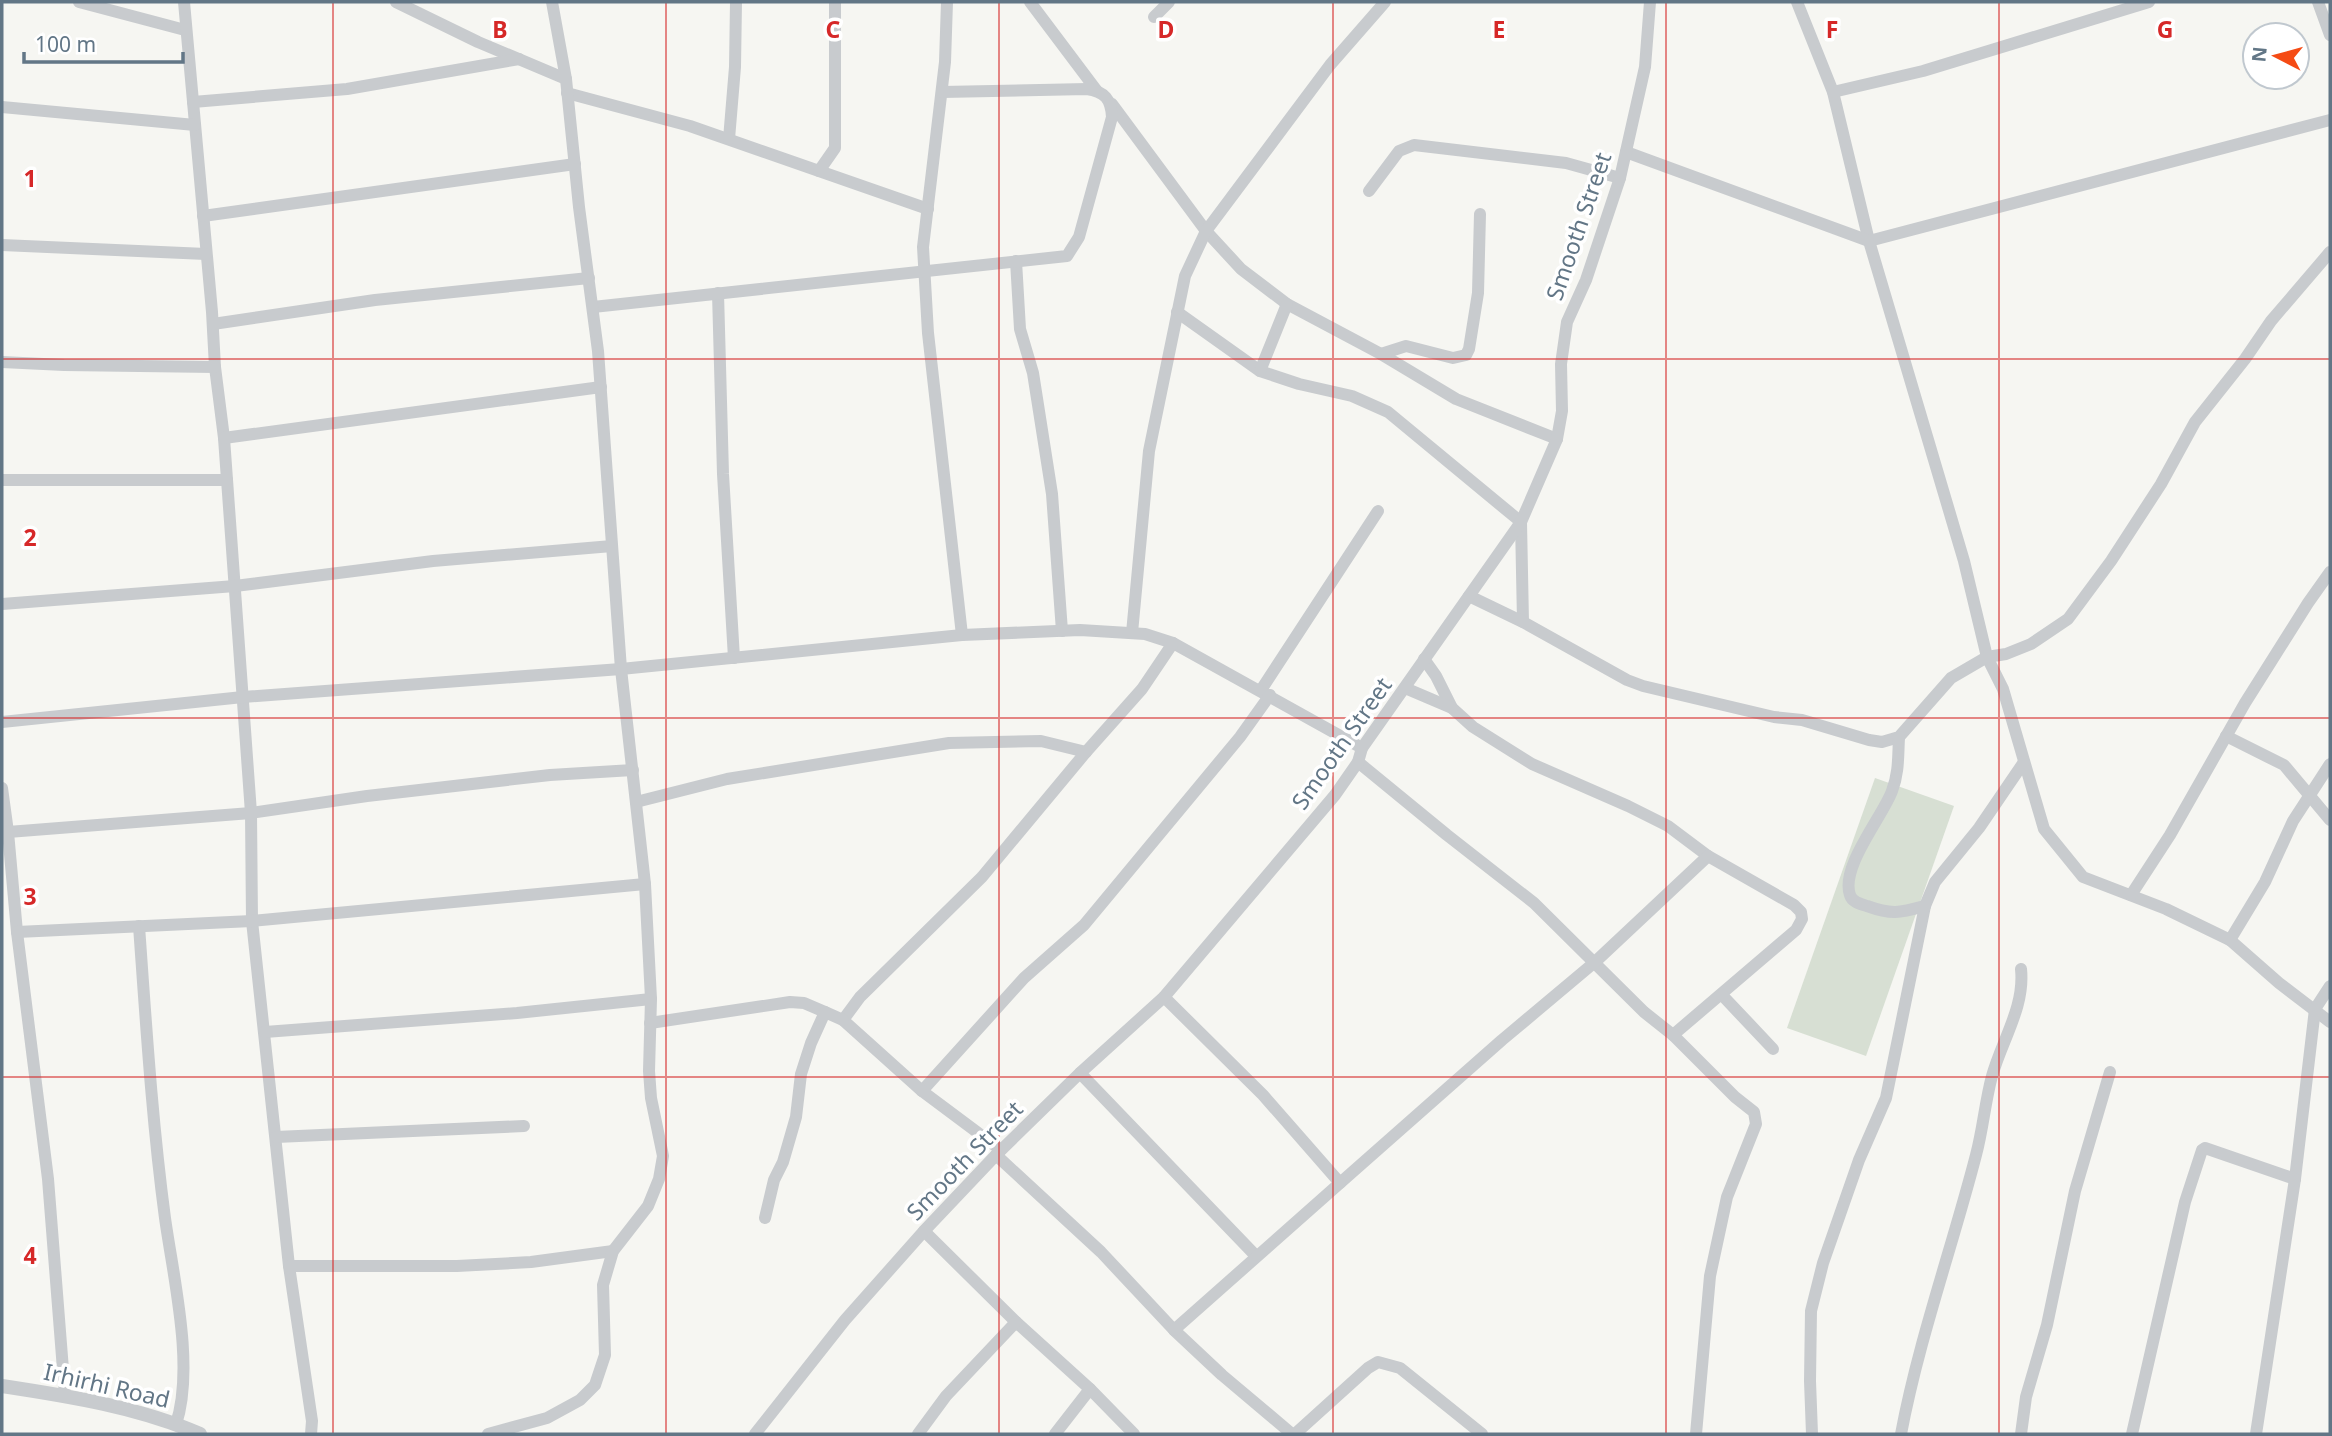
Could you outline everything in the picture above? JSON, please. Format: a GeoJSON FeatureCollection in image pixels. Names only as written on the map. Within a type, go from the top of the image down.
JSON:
{"type":"FeatureCollection","features":[{"type":"Feature","properties":{"kind":"street"},"geometry":{"type":"LineString","coordinates":[[79,2],[185,30]]}},
{"type":"Feature","properties":{"kind":"street"},"geometry":{"type":"LineString","coordinates":[[184,2],[215,367],[225,438],[251,813],[253,921],[289,1266],[312,1421],[311,1434]]}},
{"type":"Feature","properties":{"kind":"street"},"geometry":{"type":"LineString","coordinates":[[396,2],[566,79]]}},
{"type":"Feature","properties":{"kind":"street"},"geometry":{"type":"LineString","coordinates":[[488,1434],[547,1418],[580,1400],[595,1385],[604,1355],[603,1285],[613,1251],[648,1206],[659,1179],[663,1156],[651,1098],[651,999],[645,884],[621,669],[601,387],[566,79],[552,2]]}},
{"type":"Feature","properties":{"kind":"street"},"geometry":{"type":"LineString","coordinates":[[729,139],[735,67],[736,2]]}},
{"type":"Feature","properties":{"kind":"street"},"geometry":{"type":"LineString","coordinates":[[819,171],[835,148],[835,2]]}},
{"type":"Feature","properties":{"kind":"street"},"geometry":{"type":"LineString","coordinates":[[947,2],[942,92],[923,247],[928,333],[962,635]]}},
{"type":"Feature","properties":{"kind":"street"},"geometry":{"type":"LineString","coordinates":[[1030,2],[1097,91]]}},
{"type":"Feature","properties":{"kind":"street"},"geometry":{"type":"LineString","coordinates":[[1154,17],[1169,2]]}},
{"type":"Feature","properties":{"kind":"street"},"geometry":{"type":"LineString","coordinates":[[1132,633],[1149,451],[1185,276],[1206,231],[1330,65],[1385,2]]}},
{"type":"Feature","properties":{"kind":"street","name":"Smooth Street"},"geometry":{"type":"LineString","coordinates":[[755,1434],[845,1320],[924,1231],[999,1152],[1080,1073],[1164,997],[1327,805],[1358,762],[1362,748],[1521,522],[1557,439],[1562,411],[1561,365],[1567,322],[1586,280],[1620,178],[1646,67],[1650,2]]}},
{"type":"Feature","properties":{"kind":"street"},"geometry":{"type":"LineString","coordinates":[[1797,2],[1833,92],[1869,241],[1964,561],[1987,657],[2003,689],[2044,829],[2083,877],[2131,895],[2230,940],[2279,983],[2330,1022]]}},
{"type":"Feature","properties":{"kind":"street"},"geometry":{"type":"LineString","coordinates":[[1833,92],[1923,71],[2149,2]]}},
{"type":"Feature","properties":{"kind":"street"},"geometry":{"type":"LineString","coordinates":[[2323,5],[2330,35]]}},
{"type":"Feature","properties":{"kind":"street"},"geometry":{"type":"LineString","coordinates":[[193,102],[347,89],[519,59]]}},
{"type":"Feature","properties":{"kind":"street"},"geometry":{"type":"LineString","coordinates":[[942,92],[1103,93],[1206,231],[1241,269],[1287,304],[1381,354],[1456,399],[1557,439]]}},
{"type":"Feature","properties":{"kind":"street"},"geometry":{"type":"LineString","coordinates":[[567,93],[690,126],[928,209]]}},
{"type":"Feature","properties":{"kind":"street"},"geometry":{"type":"LineString","coordinates":[[593,307],[1067,256],[1079,237],[1112,117],[1111,102]]}},
{"type":"Feature","properties":{"kind":"street"},"geometry":{"type":"LineString","coordinates":[[2,107],[195,125]]}},
{"type":"Feature","properties":{"kind":"street"},"geometry":{"type":"LineString","coordinates":[[1626,152],[1869,241],[2330,121]]}},
{"type":"Feature","properties":{"kind":"street"},"geometry":{"type":"LineString","coordinates":[[1369,191],[1399,151],[1414,145],[1543,159],[1620,178]]}},
{"type":"Feature","properties":{"kind":"street"},"geometry":{"type":"LineString","coordinates":[[203,216],[575,164]]}},
{"type":"Feature","properties":{"kind":"street"},"geometry":{"type":"LineString","coordinates":[[1381,354],[1406,346],[1453,358],[1466,355],[1478,293],[1480,214]]}},
{"type":"Feature","properties":{"kind":"street"},"geometry":{"type":"LineString","coordinates":[[2,245],[206,254]]}},
{"type":"Feature","properties":{"kind":"street"},"geometry":{"type":"LineString","coordinates":[[1469,596],[1643,686],[1828,727],[1869,740],[1882,742],[1899,737],[1951,678],[1987,657],[2006,654],[2031,644],[2068,619],[2111,561],[2161,484],[2195,422],[2271,321],[2330,252]]}},
{"type":"Feature","properties":{"kind":"street"},"geometry":{"type":"LineString","coordinates":[[1016,261],[1020,329],[1033,373],[1052,494],[1062,631]]}},
{"type":"Feature","properties":{"kind":"street"},"geometry":{"type":"LineString","coordinates":[[213,324],[375,300],[589,278]]}},
{"type":"Feature","properties":{"kind":"street"},"geometry":{"type":"LineString","coordinates":[[718,293],[723,474],[734,658]]}},
{"type":"Feature","properties":{"kind":"street"},"geometry":{"type":"LineString","coordinates":[[1260,371],[1287,304]]}},
{"type":"Feature","properties":{"kind":"street"},"geometry":{"type":"LineString","coordinates":[[1177,312],[1260,371],[1299,384],[1352,396],[1388,412],[1521,522],[1523,622]]}},
{"type":"Feature","properties":{"kind":"street"},"geometry":{"type":"LineString","coordinates":[[2,362],[215,367]]}},
{"type":"Feature","properties":{"kind":"street"},"geometry":{"type":"LineString","coordinates":[[225,438],[601,387]]}},
{"type":"Feature","properties":{"kind":"street"},"geometry":{"type":"LineString","coordinates":[[2,480],[226,480]]}},
{"type":"Feature","properties":{"kind":"street"},"geometry":{"type":"LineString","coordinates":[[922,1091],[1024,978],[1084,925],[1240,737],[1378,511]]}},
{"type":"Feature","properties":{"kind":"street"},"geometry":{"type":"LineString","coordinates":[[2,604],[235,586],[433,561],[612,546]]}},
{"type":"Feature","properties":{"kind":"street"},"geometry":{"type":"LineString","coordinates":[[2131,895],[2170,835],[2226,736],[2330,572]]}},
{"type":"Feature","properties":{"kind":"street"},"geometry":{"type":"LineString","coordinates":[[2,722],[243,697],[621,669],[962,635],[1062,631],[1145,634],[1173,643],[1362,748]]}},
{"type":"Feature","properties":{"kind":"street"},"geometry":{"type":"LineString","coordinates":[[843,1020],[860,997],[982,877],[1142,689],[1173,643]]}},
{"type":"Feature","properties":{"kind":"street"},"geometry":{"type":"LineString","coordinates":[[1424,659],[1452,708]]}},
{"type":"Feature","properties":{"kind":"street"},"geometry":{"type":"LineString","coordinates":[[1405,688],[1452,708],[1473,727],[1532,764],[1668,826],[1708,856],[1794,905],[1803,916],[1796,930],[1673,1035]]}},
{"type":"Feature","properties":{"kind":"street"},"geometry":{"type":"LineString","coordinates":[[2226,736],[2284,765],[2330,820]]}},
{"type":"Feature","properties":{"kind":"street"},"geometry":{"type":"LineString","coordinates":[[1899,737],[1898,772],[1882,811],[1864,838],[1849,884],[1850,894],[1854,902],[1887,914],[1898,914],[1925,906]]}},
{"type":"Feature","properties":{"kind":"street"},"geometry":{"type":"LineString","coordinates":[[636,802],[727,779],[949,743],[1041,741],[1086,752]]}},
{"type":"Feature","properties":{"kind":"street"},"geometry":{"type":"LineString","coordinates":[[1358,762],[1534,903],[1644,1012],[1673,1035],[1735,1097],[1755,1112],[1756,1124],[1727,1197],[1710,1276],[1696,1434]]}},
{"type":"Feature","properties":{"kind":"street"},"geometry":{"type":"LineString","coordinates":[[1812,1434],[1811,1311],[1822,1263],[1859,1160],[1886,1098],[1925,906],[1935,883],[1979,828],[2024,762]]}},
{"type":"Feature","properties":{"kind":"street"},"geometry":{"type":"LineString","coordinates":[[2230,940],[2265,882],[2293,821],[2330,764]]}},
{"type":"Feature","properties":{"kind":"street"},"geometry":{"type":"LineString","coordinates":[[8,832],[251,813],[537,776],[633,770]]}},
{"type":"Feature","properties":{"kind":"street"},"geometry":{"type":"LineString","coordinates":[[2,788],[16,925],[48,1179],[65,1395]]}},
{"type":"Feature","properties":{"kind":"street"},"geometry":{"type":"LineString","coordinates":[[1174,1330],[1502,1040],[1595,962],[1708,856]]}},
{"type":"Feature","properties":{"kind":"street"},"geometry":{"type":"LineString","coordinates":[[2,920],[16,925],[139,926],[253,921],[645,884]]}},
{"type":"Feature","properties":{"kind":"street"},"geometry":{"type":"LineString","coordinates":[[139,926],[150,1071],[165,1217],[177,1291],[183,1368],[182,1405],[176,1423]]}},
{"type":"Feature","properties":{"kind":"street"},"geometry":{"type":"LineString","coordinates":[[1901,1434],[1923,1334],[1977,1152],[1992,1076],[2017,1012],[2021,969]]}},
{"type":"Feature","properties":{"kind":"street"},"geometry":{"type":"LineString","coordinates":[[2256,1434],[2295,1180],[2315,1009],[2330,986]]}},
{"type":"Feature","properties":{"kind":"street"},"geometry":{"type":"LineString","coordinates":[[1722,995],[1773,1049]]}},
{"type":"Feature","properties":{"kind":"street"},"geometry":{"type":"LineString","coordinates":[[1164,997],[1264,1095],[1340,1183]]}},
{"type":"Feature","properties":{"kind":"street"},"geometry":{"type":"LineString","coordinates":[[265,1032],[517,1013],[651,999]]}},
{"type":"Feature","properties":{"kind":"street"},"geometry":{"type":"LineString","coordinates":[[650,1023],[790,1002],[804,1003],[843,1020],[922,1091],[999,1152],[1101,1251],[1174,1330],[1222,1375],[1294,1434],[1378,1362],[1400,1368],[1482,1434]]}},
{"type":"Feature","properties":{"kind":"street"},"geometry":{"type":"LineString","coordinates":[[765,1218],[774,1180],[787,1150],[796,1117],[801,1074],[825,1012]]}},
{"type":"Feature","properties":{"kind":"street"},"geometry":{"type":"LineString","coordinates":[[2021,1434],[2026,1397],[2048,1325],[2075,1191],[2110,1072]]}},
{"type":"Feature","properties":{"kind":"street"},"geometry":{"type":"LineString","coordinates":[[1080,1073],[1256,1256]]}},
{"type":"Feature","properties":{"kind":"street"},"geometry":{"type":"LineString","coordinates":[[276,1137],[524,1126]]}},
{"type":"Feature","properties":{"kind":"street"},"geometry":{"type":"LineString","coordinates":[[2132,1434],[2185,1202],[2202,1150],[2204,1148],[2231,1156],[2295,1180]]}},
{"type":"Feature","properties":{"kind":"street"},"geometry":{"type":"LineString","coordinates":[[924,1231],[1134,1434]]}},
{"type":"Feature","properties":{"kind":"street"},"geometry":{"type":"LineString","coordinates":[[289,1266],[457,1266],[531,1262],[613,1251]]}},
{"type":"Feature","properties":{"kind":"street"},"geometry":{"type":"LineString","coordinates":[[918,1434],[946,1396],[1016,1322]]}},
{"type":"Feature","properties":{"kind":"street","name":"Irhirhi Road"},"geometry":{"type":"LineString","coordinates":[[2,1386],[65,1395],[176,1423],[200,1434]]}},
{"type":"Feature","properties":{"kind":"street"},"geometry":{"type":"LineString","coordinates":[[1055,1434],[1090,1390]]}},
{"type":"Feature","properties":{"kind":"shaded area"},"geometry":{"type":"Polygon","coordinates":[[[1875,778],[1954,806],[1866,1056],[1787,1028],[1875,778]]]}}]}
